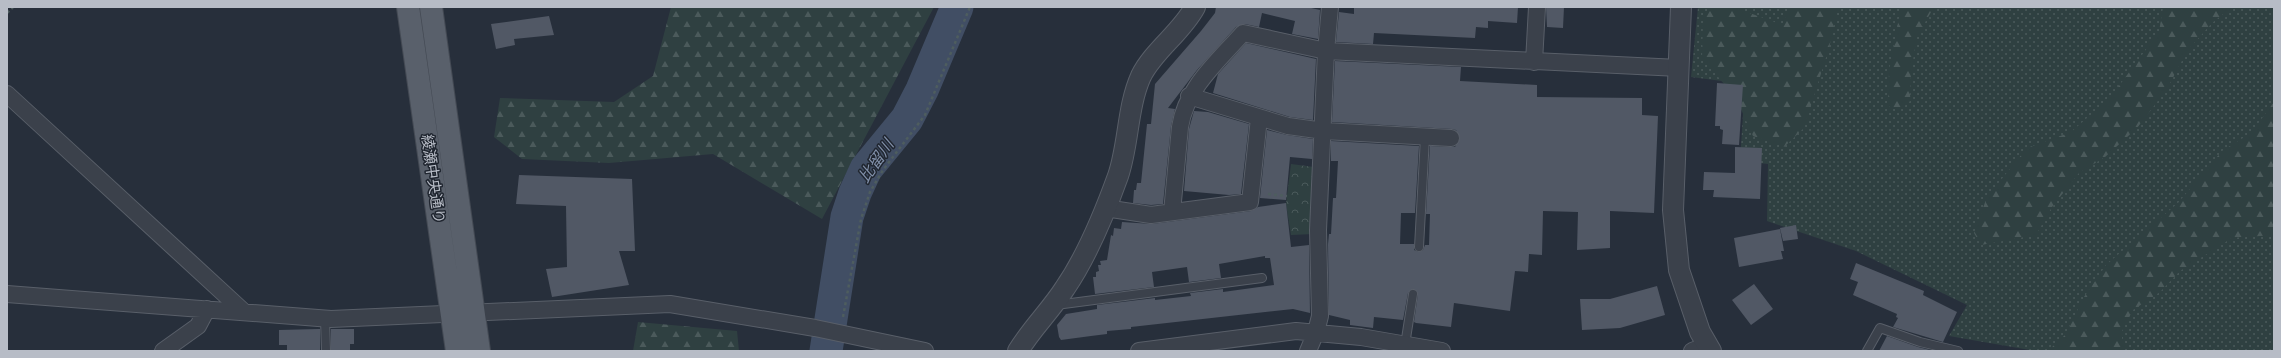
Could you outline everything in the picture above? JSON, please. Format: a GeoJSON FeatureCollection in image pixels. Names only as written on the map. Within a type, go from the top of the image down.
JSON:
{"type":"FeatureCollection","features":[{"type":"Feature","properties":{"kind":"main road","name":"綾瀬中央通り"},"geometry":{"type":"LineString","coordinates":[[408,7],[456,351]]}},
{"type":"Feature","properties":{"kind":"main road","name":"綾瀬中央通り"},"geometry":{"type":"LineString","coordinates":[[431,7],[479,351]]}},
{"type":"Feature","properties":{"kind":"street"},"geometry":{"type":"LineString","coordinates":[[1018,351],[1053,306],[1075,274],[1105,208],[1118,176],[1127,146],[1135,92],[1142,76],[1195,7]]}},
{"type":"Feature","properties":{"kind":"street"},"geometry":{"type":"LineString","coordinates":[[1308,351],[1316,332],[1320,316],[1318,230],[1324,131],[1326,51],[1330,7]]}},
{"type":"Feature","properties":{"kind":"street"},"geometry":{"type":"LineString","coordinates":[[1534,62],[1537,7]]}},
{"type":"Feature","properties":{"kind":"street"},"geometry":{"type":"LineString","coordinates":[[1681,7],[1673,210],[1679,270],[1703,349]]}},
{"type":"Feature","properties":{"kind":"street"},"geometry":{"type":"LineString","coordinates":[[1172,212],[1180,127],[1182,114],[1189,96],[1243,33],[1326,51],[1679,68]]}},
{"type":"Feature","properties":{"kind":"street"},"geometry":{"type":"LineString","coordinates":[[7,94],[244,312]]}},
{"type":"Feature","properties":{"kind":"street"},"geometry":{"type":"LineString","coordinates":[[1189,96],[1288,126],[1324,131],[1451,138]]}},
{"type":"Feature","properties":{"kind":"street"},"geometry":{"type":"LineString","coordinates":[[1105,208],[1152,215],[1250,202],[1259,118]]}},
{"type":"Feature","properties":{"kind":"street"},"geometry":{"type":"LineString","coordinates":[[7,294],[325,319],[358,319],[670,304],[815,328],[925,351]]}},
{"type":"Feature","properties":{"kind":"street"},"geometry":{"type":"LineString","coordinates":[[162,351],[198,326],[206,309]]}},
{"type":"Feature","properties":{"kind":"street"},"geometry":{"type":"LineString","coordinates":[[1139,351],[1288,332],[1316,332],[1442,351]]}},
{"type":"Feature","properties":{"kind":"lane"},"geometry":{"type":"LineString","coordinates":[[1419,247],[1424,137]]}},
{"type":"Feature","properties":{"kind":"lane"},"geometry":{"type":"LineString","coordinates":[[1053,306],[1262,278]]}},
{"type":"Feature","properties":{"kind":"lane"},"geometry":{"type":"LineString","coordinates":[[1405,345],[1413,294]]}},
{"type":"Feature","properties":{"kind":"lane"},"geometry":{"type":"LineString","coordinates":[[325,319],[326,351]]}},
{"type":"Feature","properties":{"kind":"lane"},"geometry":{"type":"LineString","coordinates":[[1867,351],[1880,328],[1920,342],[1958,351]]}},
{"type":"Feature","properties":{"kind":"path"},"geometry":{"type":"LineString","coordinates":[[7,13],[13,7]]}},
{"type":"Feature","properties":{"kind":"path"},"geometry":{"type":"LineString","coordinates":[[838,333],[861,219],[870,192],[891,159],[925,115],[970,7]]}},
{"type":"Feature","properties":{"kind":"green space"},"geometry":{"type":"Polygon","coordinates":[[[671,7],[934,7],[822,219],[713,154],[609,163],[522,159],[494,137],[500,98],[614,102],[653,76],[671,7]]]}},
{"type":"Feature","properties":{"kind":"green space"},"geometry":{"type":"Polygon","coordinates":[[[1698,7],[2274,7],[2274,351],[2036,351],[1949,336],[1967,305],[1856,251],[1767,221],[1768,164],[1740,161],[1745,84],[1691,77],[1698,7]]]}},
{"type":"Feature","properties":{"kind":"green space"},"geometry":{"type":"Polygon","coordinates":[[[1709,7],[1733,7],[1783,25],[1788,7],[1838,7],[1829,48],[1804,128],[1784,147],[1753,136],[1736,98],[1702,58],[1703,20],[1709,7]]]}},
{"type":"Feature","properties":{"kind":"green space"},"geometry":{"type":"Polygon","coordinates":[[[1901,7],[1934,7],[1917,36],[1911,72],[1910,101],[1899,111],[1888,106],[1889,71],[1901,7]]]}},
{"type":"Feature","properties":{"kind":"green space"},"geometry":{"type":"Polygon","coordinates":[[[2163,7],[2232,7],[2212,23],[2187,51],[2167,89],[2137,128],[2105,157],[2079,173],[2052,207],[2036,235],[1981,245],[1974,233],[1987,197],[2027,148],[2071,132],[2110,98],[2159,32],[2163,7]]]}},
{"type":"Feature","properties":{"kind":"green space"},"geometry":{"type":"Polygon","coordinates":[[[2274,102],[2274,235],[2232,238],[2180,271],[2160,292],[2133,310],[2121,333],[2125,351],[2048,351],[2065,335],[2084,297],[2106,265],[2178,203],[2222,151],[2251,133],[2274,102]]]}},
{"type":"Feature","properties":{"kind":"green space"},"geometry":{"type":"Polygon","coordinates":[[[1291,164],[1314,167],[1313,234],[1291,235],[1286,204],[1291,164]]]}},
{"type":"Feature","properties":{"kind":"green space"},"geometry":{"type":"Polygon","coordinates":[[[638,322],[737,331],[739,351],[633,351],[638,322]]]}},
{"type":"Feature","properties":{"kind":"building"},"geometry":{"type":"Polygon","coordinates":[[[1216,7],[1307,7],[1320,10],[1318,39],[1292,34],[1295,21],[1262,13],[1259,27],[1245,24],[1236,27],[1197,70],[1168,108],[1175,109],[1171,126],[1163,204],[1151,205],[1133,203],[1134,190],[1136,190],[1137,183],[1141,183],[1147,124],[1151,124],[1155,84],[1201,31],[1215,13],[1216,7]]]}},
{"type":"Feature","properties":{"kind":"building"},"geometry":{"type":"Polygon","coordinates":[[[1354,7],[1518,7],[1517,23],[1488,21],[1488,28],[1476,27],[1475,38],[1374,33],[1373,44],[1336,42],[1339,12],[1354,14],[1354,7]]]}},
{"type":"Feature","properties":{"kind":"building"},"geometry":{"type":"Polygon","coordinates":[[[1546,7],[1564,7],[1563,28],[1547,27],[1546,7]]]}},
{"type":"Feature","properties":{"kind":"building"},"geometry":{"type":"Polygon","coordinates":[[[549,16],[554,35],[514,39],[515,45],[496,49],[491,24],[549,16]]]}},
{"type":"Feature","properties":{"kind":"building"},"geometry":{"type":"Polygon","coordinates":[[[1246,43],[1316,59],[1313,120],[1290,117],[1213,93],[1218,74],[1246,43]]]}},
{"type":"Feature","properties":{"kind":"building"},"geometry":{"type":"Polygon","coordinates":[[[1335,61],[1461,67],[1460,81],[1537,85],[1537,97],[1642,98],[1642,115],[1658,116],[1654,213],[1610,211],[1610,248],[1577,250],[1578,212],[1543,211],[1542,255],[1529,254],[1528,272],[1515,271],[1510,311],[1454,303],[1451,327],[1416,323],[1414,322],[1418,294],[1413,289],[1408,293],[1403,320],[1374,317],[1373,328],[1350,325],[1350,320],[1329,315],[1328,244],[1329,234],[1331,234],[1333,198],[1336,198],[1338,161],[1331,161],[1331,141],[1419,146],[1415,213],[1401,213],[1400,244],[1414,244],[1414,250],[1419,252],[1423,250],[1425,245],[1429,245],[1430,214],[1426,214],[1430,146],[1455,147],[1460,138],[1456,130],[1452,129],[1332,122],[1335,61]]]}},
{"type":"Feature","properties":{"kind":"building"},"geometry":{"type":"Polygon","coordinates":[[[1717,83],[1743,85],[1739,145],[1722,144],[1723,130],[1720,129],[1720,126],[1715,126],[1717,83]]]}},
{"type":"Feature","properties":{"kind":"building"},"geometry":{"type":"Polygon","coordinates":[[[1194,111],[1208,112],[1249,124],[1241,194],[1229,195],[1184,191],[1189,129],[1194,111]]]}},
{"type":"Feature","properties":{"kind":"building"},"geometry":{"type":"Polygon","coordinates":[[[1267,130],[1313,139],[1312,159],[1290,157],[1286,200],[1260,198],[1267,130]]]}},
{"type":"Feature","properties":{"kind":"building"},"geometry":{"type":"Polygon","coordinates":[[[1735,147],[1762,148],[1760,199],[1713,197],[1714,190],[1703,190],[1704,172],[1735,173],[1735,147]]]}},
{"type":"Feature","properties":{"kind":"building"},"geometry":{"type":"Polygon","coordinates":[[[519,175],[632,179],[635,251],[619,251],[629,285],[552,297],[546,269],[567,267],[566,206],[516,204],[519,175]]]}},
{"type":"Feature","properties":{"kind":"building"},"geometry":{"type":"Polygon","coordinates":[[[1286,203],[1291,247],[1309,245],[1310,313],[1293,309],[1131,327],[1131,329],[1107,331],[1107,334],[1061,340],[1059,337],[1057,325],[1066,314],[1097,309],[1097,305],[1155,298],[1155,300],[1191,296],[1190,293],[1223,289],[1223,292],[1274,285],[1270,258],[1265,258],[1265,256],[1219,264],[1221,278],[1189,282],[1187,267],[1152,272],[1154,287],[1095,294],[1093,277],[1096,277],[1096,272],[1099,271],[1098,265],[1101,265],[1100,261],[1107,260],[1111,235],[1113,236],[1114,228],[1121,229],[1122,222],[1152,224],[1251,211],[1258,207],[1286,203]]]}},
{"type":"Feature","properties":{"kind":"building"},"geometry":{"type":"Polygon","coordinates":[[[1796,225],[1798,239],[1783,241],[1780,228],[1796,225]]]}},
{"type":"Feature","properties":{"kind":"building"},"geometry":{"type":"Polygon","coordinates":[[[1780,229],[1784,251],[1781,251],[1783,259],[1739,267],[1734,238],[1780,229]]]}},
{"type":"Feature","properties":{"kind":"building"},"geometry":{"type":"Polygon","coordinates":[[[1856,263],[1924,291],[1923,295],[1957,312],[1943,342],[1893,327],[1898,318],[1896,317],[1897,314],[1853,295],[1858,282],[1850,279],[1856,263]]]}},
{"type":"Feature","properties":{"kind":"building"},"geometry":{"type":"Polygon","coordinates":[[[1754,284],[1773,309],[1751,325],[1732,300],[1754,284]]]}},
{"type":"Feature","properties":{"kind":"building"},"geometry":{"type":"Polygon","coordinates":[[[1657,286],[1665,315],[1620,328],[1582,330],[1580,299],[1610,299],[1657,286]]]}},
{"type":"Feature","properties":{"kind":"building"},"geometry":{"type":"Polygon","coordinates":[[[320,329],[320,351],[287,351],[287,345],[279,345],[279,330],[320,329]]]}},
{"type":"Feature","properties":{"kind":"building"},"geometry":{"type":"Polygon","coordinates":[[[331,329],[354,329],[354,344],[350,344],[350,351],[331,351],[331,329]]]}},
{"type":"Feature","properties":{"kind":"building"},"geometry":{"type":"Polygon","coordinates":[[[1887,336],[1918,347],[1934,351],[1879,351],[1887,336]]]}},
{"type":"Feature","properties":{"kind":"waterway","name":"比留川"},"geometry":{"type":"LineString","coordinates":[[826,351],[847,217],[855,193],[866,169],[907,119],[922,90],[957,7]]}}]}
